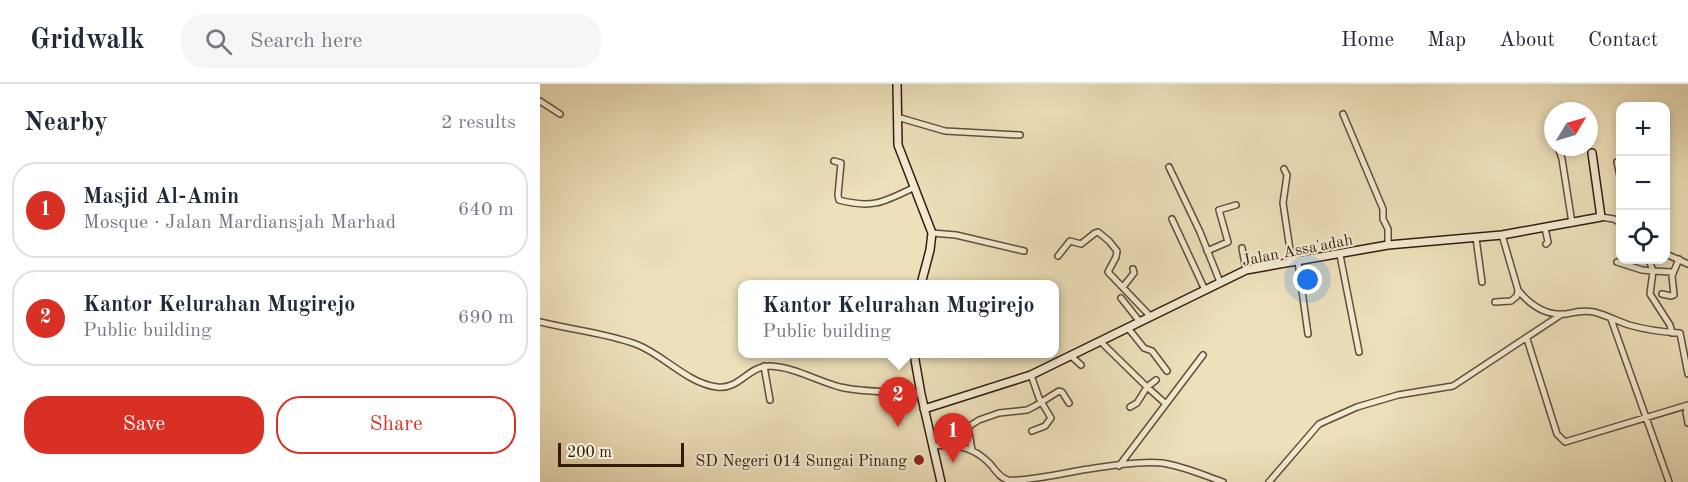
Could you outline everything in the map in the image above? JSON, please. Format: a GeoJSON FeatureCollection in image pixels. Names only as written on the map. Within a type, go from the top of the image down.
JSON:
{"type":"FeatureCollection","features":[{"type":"Feature","properties":{"kind":"street"},"geometry":{"type":"LineString","coordinates":[[897,84],[898,145],[932,233],[922,280]]}},
{"type":"Feature","properties":{"kind":"street"},"geometry":{"type":"LineString","coordinates":[[540,101],[560,114]]}},
{"type":"Feature","properties":{"kind":"street"},"geometry":{"type":"LineString","coordinates":[[1343,114],[1383,209],[1383,219],[1388,229],[1388,245]]}},
{"type":"Feature","properties":{"kind":"street"},"geometry":{"type":"LineString","coordinates":[[897,117],[945,131],[1020,135]]}},
{"type":"Feature","properties":{"kind":"street"},"geometry":{"type":"LineString","coordinates":[[1561,156],[1572,222]]}},
{"type":"Feature","properties":{"kind":"street"},"geometry":{"type":"LineString","coordinates":[[1592,156],[1601,217],[1616,220]]}},
{"type":"Feature","properties":{"kind":"street"},"geometry":{"type":"LineString","coordinates":[[834,161],[841,163],[839,200],[857,205],[874,204],[915,187]]}},
{"type":"Feature","properties":{"kind":"street"},"geometry":{"type":"LineString","coordinates":[[1169,167],[1220,282]]}},
{"type":"Feature","properties":{"kind":"street"},"geometry":{"type":"LineString","coordinates":[[1284,169],[1287,175],[1284,213],[1308,334]]}},
{"type":"Feature","properties":{"kind":"street"},"geometry":{"type":"LineString","coordinates":[[1207,251],[1228,242],[1220,210],[1236,205]]}},
{"type":"Feature","properties":{"kind":"street","name":"Jalan Assa'adah"},"geometry":{"type":"LineString","coordinates":[[924,409],[1031,375],[1246,270],[1388,245],[1502,235],[1601,217]]}},
{"type":"Feature","properties":{"kind":"street"},"geometry":{"type":"LineString","coordinates":[[1172,219],[1205,290]]}},
{"type":"Feature","properties":{"kind":"street"},"geometry":{"type":"LineString","coordinates":[[1545,228],[1548,242],[1546,244]]}},
{"type":"Feature","properties":{"kind":"street"},"geometry":{"type":"LineString","coordinates":[[1058,256],[1070,241],[1081,244],[1098,232],[1116,248],[1116,257],[1108,270],[1151,316]]}},
{"type":"Feature","properties":{"kind":"street"},"geometry":{"type":"LineString","coordinates":[[932,233],[1024,251]]}},
{"type":"Feature","properties":{"kind":"street"},"geometry":{"type":"LineString","coordinates":[[1502,235],[1518,290],[1536,308],[1562,314],[1592,312],[1658,332],[1688,333]]}},
{"type":"Feature","properties":{"kind":"street"},"geometry":{"type":"LineString","coordinates":[[1476,238],[1482,282]]}},
{"type":"Feature","properties":{"kind":"street"},"geometry":{"type":"LineString","coordinates":[[1242,248],[1246,270]]}},
{"type":"Feature","properties":{"kind":"street"},"geometry":{"type":"LineString","coordinates":[[1340,255],[1359,352]]}},
{"type":"Feature","properties":{"kind":"street"},"geometry":{"type":"LineString","coordinates":[[1670,256],[1688,264]]}},
{"type":"Feature","properties":{"kind":"street"},"geometry":{"type":"LineString","coordinates":[[1662,294],[1671,296],[1674,294],[1672,272],[1679,259]]}},
{"type":"Feature","properties":{"kind":"street"},"geometry":{"type":"LineString","coordinates":[[1623,264],[1642,270],[1672,272]]}},
{"type":"Feature","properties":{"kind":"street"},"geometry":{"type":"LineString","coordinates":[[1650,264],[1653,271],[1650,294],[1672,333]]}},
{"type":"Feature","properties":{"kind":"street"},"geometry":{"type":"LineString","coordinates":[[1123,286],[1134,273],[1133,269]]}},
{"type":"Feature","properties":{"kind":"street"},"geometry":{"type":"LineString","coordinates":[[1495,302],[1501,303],[1514,299],[1518,290]]}},
{"type":"Feature","properties":{"kind":"street"},"geometry":{"type":"LineString","coordinates":[[1121,298],[1140,322]]}},
{"type":"Feature","properties":{"kind":"street"},"geometry":{"type":"LineString","coordinates":[[1269,482],[1319,424],[1357,407],[1398,395],[1453,386],[1562,314]]}},
{"type":"Feature","properties":{"kind":"street"},"geometry":{"type":"LineString","coordinates":[[1611,319],[1669,482]]}},
{"type":"Feature","properties":{"kind":"street"},"geometry":{"type":"LineString","coordinates":[[540,322],[638,345],[693,378],[716,387],[734,385],[755,369],[764,366],[782,368],[851,389],[921,394]]}},
{"type":"Feature","properties":{"kind":"street"},"geometry":{"type":"LineString","coordinates":[[1128,328],[1144,348],[1152,351],[1167,371]]}},
{"type":"Feature","properties":{"kind":"street"},"geometry":{"type":"LineString","coordinates":[[1680,333],[1688,374]]}},
{"type":"Feature","properties":{"kind":"street"},"geometry":{"type":"LineString","coordinates":[[1527,339],[1557,434],[1562,440],[1568,442],[1688,406]]}},
{"type":"Feature","properties":{"kind":"street"},"geometry":{"type":"LineString","coordinates":[[1100,340],[1166,404]]}},
{"type":"Feature","properties":{"kind":"street"},"geometry":{"type":"LineString","coordinates":[[1071,356],[1081,365]]}},
{"type":"Feature","properties":{"kind":"street"},"geometry":{"type":"LineString","coordinates":[[1119,466],[1203,356]]}},
{"type":"Feature","properties":{"kind":"street"},"geometry":{"type":"LineString","coordinates":[[915,358],[941,482]]}},
{"type":"Feature","properties":{"kind":"street"},"geometry":{"type":"LineString","coordinates":[[764,366],[770,400]]}},
{"type":"Feature","properties":{"kind":"street"},"geometry":{"type":"LineString","coordinates":[[1031,375],[1042,403],[1051,418],[1045,426],[1032,431]]}},
{"type":"Feature","properties":{"kind":"street"},"geometry":{"type":"LineString","coordinates":[[1130,407],[1137,403],[1147,387],[1155,380]]}},
{"type":"Feature","properties":{"kind":"street"},"geometry":{"type":"LineString","coordinates":[[972,450],[969,424],[999,413],[1027,410],[1061,391],[1069,404]]}},
{"type":"Feature","properties":{"kind":"street"},"geometry":{"type":"LineString","coordinates":[[1688,406],[1686,412],[1688,423]]}},
{"type":"Feature","properties":{"kind":"street"},"geometry":{"type":"LineString","coordinates":[[934,446],[952,444],[972,450],[1009,481],[1031,480],[1091,468],[1161,463],[1185,468],[1223,482]]}},
{"type":"Feature","properties":{"kind":"place","name":"Kantor Kelurahan Mugirejo"},"geometry":{"type":"Point","coordinates":[898,427]}},
{"type":"Feature","properties":{"kind":"place","name":"SD Negeri 014 Sungai Pinang"},"geometry":{"type":"Point","coordinates":[919,460]}},
{"type":"Feature","properties":{"kind":"place","name":"Masjid Al-Amin"},"geometry":{"type":"Point","coordinates":[953,463]}}]}
